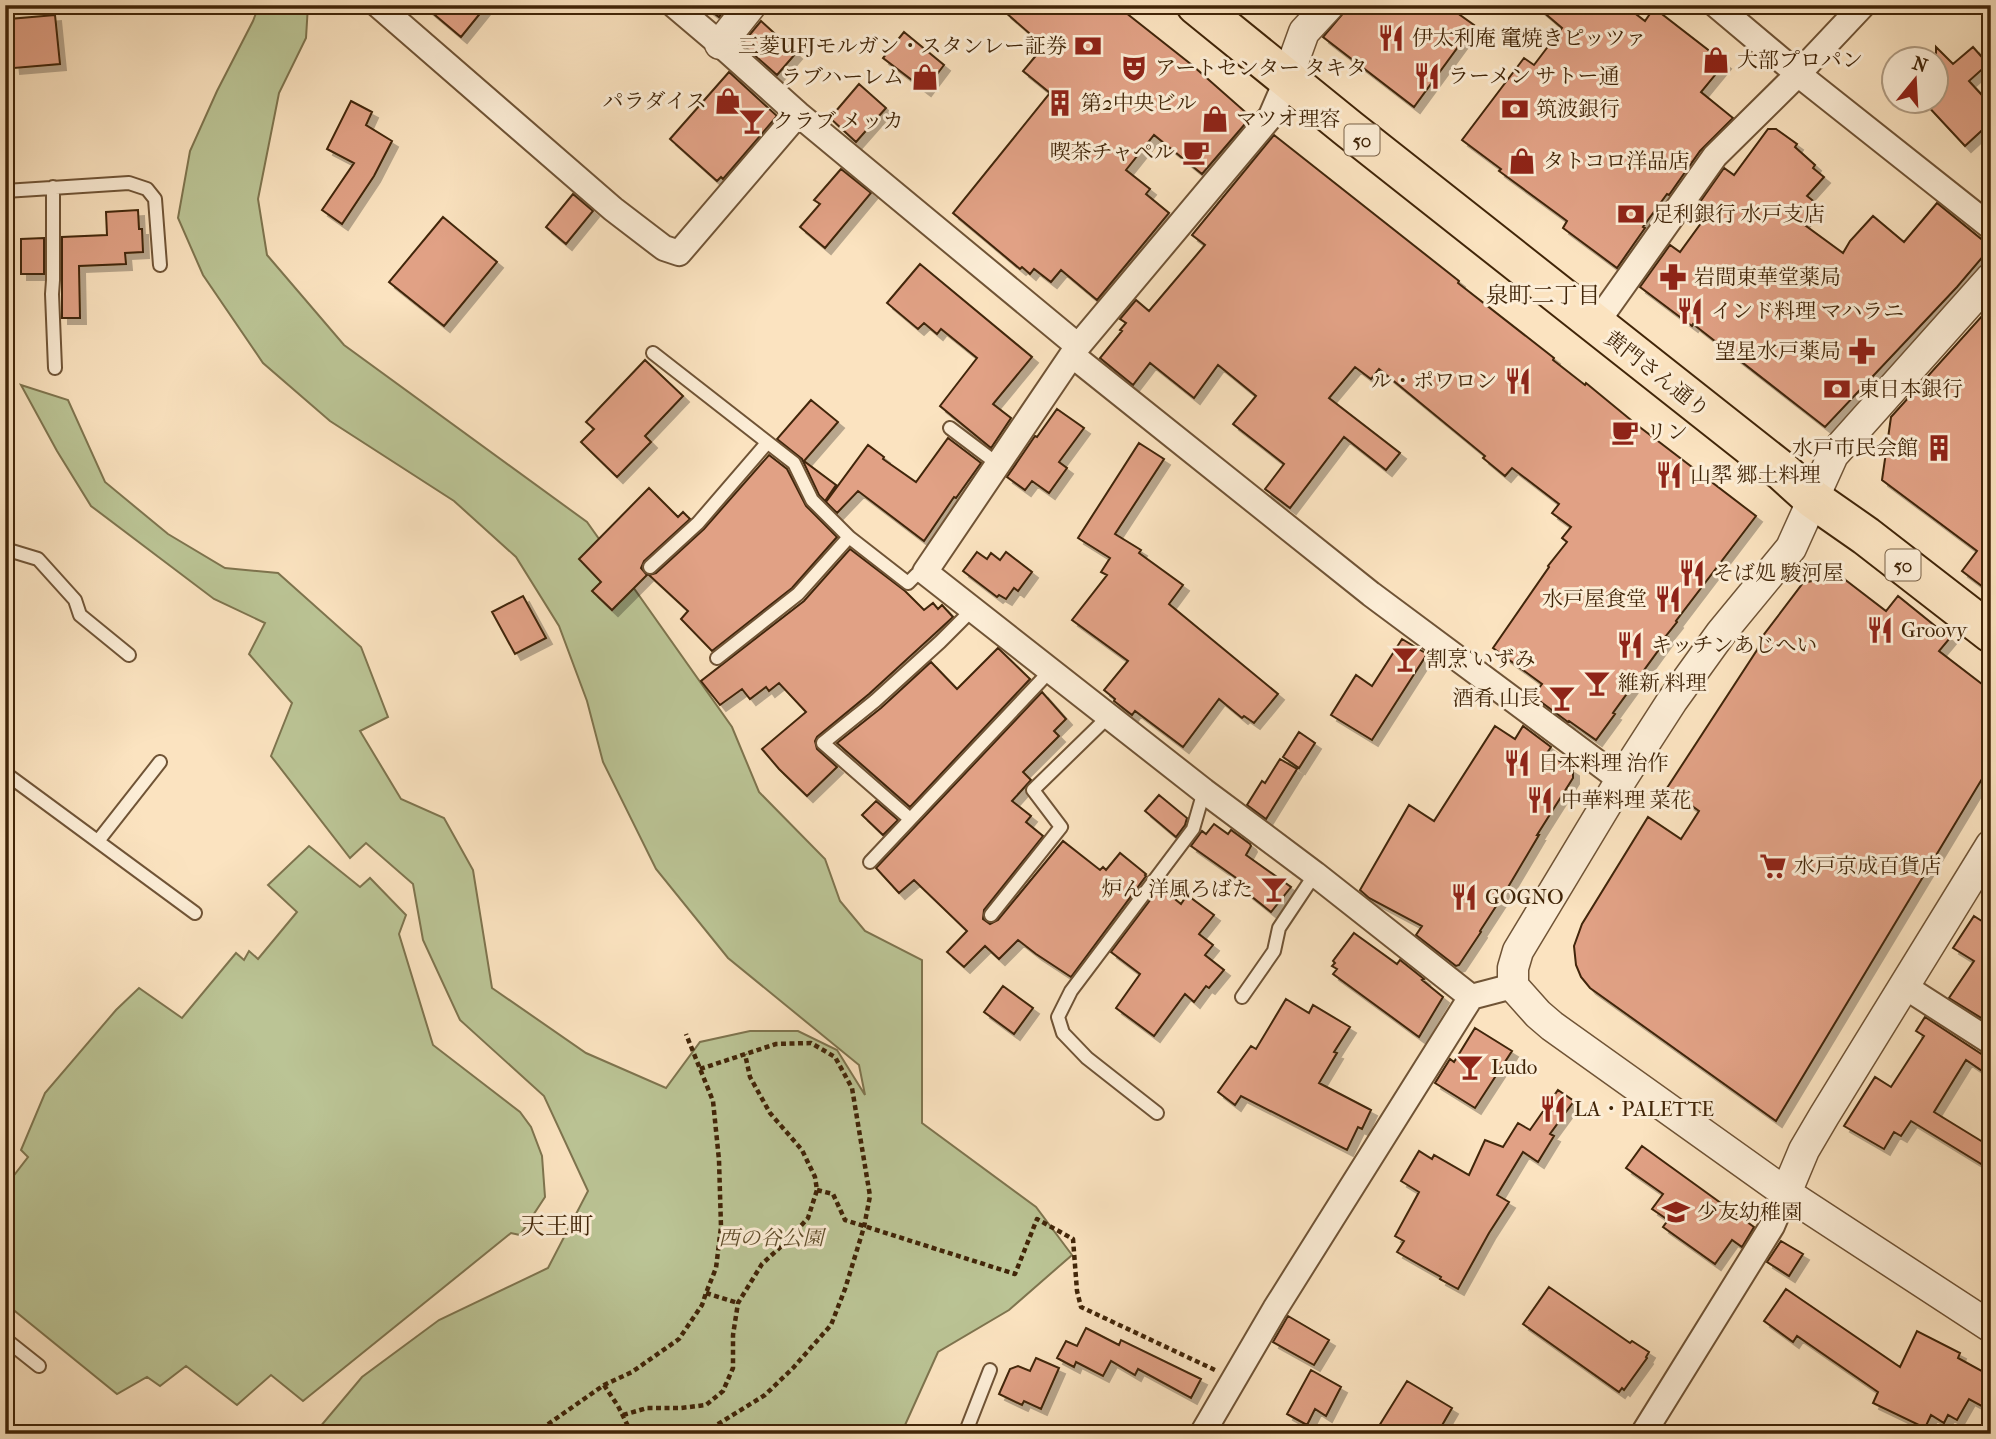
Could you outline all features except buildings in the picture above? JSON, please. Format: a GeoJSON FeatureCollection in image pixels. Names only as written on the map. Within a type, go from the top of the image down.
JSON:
{"type":"FeatureCollection","features":[{"type":"Feature","properties":{"kind":"highway","name":"黄門さん通り"},"geometry":{"type":"LineString","coordinates":[[1196,5],[1595,325],[1782,471],[1813,499],[1866,536],[1991,633]]}},
{"type":"Feature","properties":{"kind":"street"},"geometry":{"type":"LineString","coordinates":[[379,5],[613,209],[664,248],[679,253],[798,114]]}},
{"type":"Feature","properties":{"kind":"street"},"geometry":{"type":"LineString","coordinates":[[674,5],[1075,351],[1371,594],[1621,780]]}},
{"type":"Feature","properties":{"kind":"street"},"geometry":{"type":"LineString","coordinates":[[720,44],[751,5]]}},
{"type":"Feature","properties":{"kind":"street"},"geometry":{"type":"LineString","coordinates":[[1329,5],[1304,32],[1271,116],[1075,351],[925,572],[1471,997]]}},
{"type":"Feature","properties":{"kind":"street"},"geometry":{"type":"LineString","coordinates":[[1716,5],[1798,74],[1991,227]]}},
{"type":"Feature","properties":{"kind":"street"},"geometry":{"type":"LineString","coordinates":[[1595,325],[1715,156],[1863,5]]}},
{"type":"Feature","properties":{"kind":"street"},"geometry":{"type":"LineString","coordinates":[[1991,278],[1833,455],[1791,548],[1714,642],[1672,701],[1518,951],[1513,968],[1513,986],[1552,1026],[1786,1193],[1991,1326]]}},
{"type":"Feature","properties":{"kind":"street"},"geometry":{"type":"LineString","coordinates":[[1643,1434],[1772,1226],[1804,1150],[1991,845]]}},
{"type":"Feature","properties":{"kind":"street"},"geometry":{"type":"LineString","coordinates":[[1202,1434],[1275,1309],[1471,997],[1513,986]]}},
{"type":"Feature","properties":{"kind":"street"},"geometry":{"type":"LineString","coordinates":[[1904,986],[1991,1042]]}},
{"type":"Feature","properties":{"kind":"lane"},"geometry":{"type":"LineString","coordinates":[[5,191],[129,183],[147,189],[155,199],[160,265]]}},
{"type":"Feature","properties":{"kind":"lane"},"geometry":{"type":"LineString","coordinates":[[53,187],[52,294],[55,368]]}},
{"type":"Feature","properties":{"kind":"lane"},"geometry":{"type":"LineString","coordinates":[[653,353],[794,463],[812,500],[849,537],[908,583],[916,575],[925,572]]}},
{"type":"Feature","properties":{"kind":"lane"},"geometry":{"type":"LineString","coordinates":[[950,428],[999,465]]}},
{"type":"Feature","properties":{"kind":"lane"},"geometry":{"type":"LineString","coordinates":[[650,567],[698,523],[766,443]]}},
{"type":"Feature","properties":{"kind":"lane"},"geometry":{"type":"LineString","coordinates":[[717,658],[798,594],[849,537]]}},
{"type":"Feature","properties":{"kind":"lane"},"geometry":{"type":"LineString","coordinates":[[5,549],[38,559],[75,600],[80,615],[130,655]]}},
{"type":"Feature","properties":{"kind":"lane"},"geometry":{"type":"LineString","coordinates":[[910,819],[822,743],[875,701],[973,609]]}},
{"type":"Feature","properties":{"kind":"lane"},"geometry":{"type":"LineString","coordinates":[[870,862],[1051,671]]}},
{"type":"Feature","properties":{"kind":"lane"},"geometry":{"type":"LineString","coordinates":[[991,915],[1061,827],[1034,790],[1109,716]]}},
{"type":"Feature","properties":{"kind":"lane"},"geometry":{"type":"LineString","coordinates":[[98,841],[160,762]]}},
{"type":"Feature","properties":{"kind":"lane"},"geometry":{"type":"LineString","coordinates":[[5,772],[195,913]]}},
{"type":"Feature","properties":{"kind":"lane"},"geometry":{"type":"LineString","coordinates":[[1157,1114],[1087,1058],[1063,1033],[1058,1017],[1071,991],[1193,829],[1204,791]]}},
{"type":"Feature","properties":{"kind":"lane"},"geometry":{"type":"LineString","coordinates":[[1242,997],[1274,951],[1279,928],[1315,874]]}},
{"type":"Feature","properties":{"kind":"lane"},"geometry":{"type":"LineString","coordinates":[[5,1339],[39,1366]]}},
{"type":"Feature","properties":{"kind":"lane"},"geometry":{"type":"LineString","coordinates":[[965,1434],[990,1370]]}},
{"type":"Feature","properties":{"kind":"path"},"geometry":{"type":"LineString","coordinates":[[534,1434],[604,1385],[632,1371],[679,1339],[702,1305],[716,1268],[721,1227],[720,1187],[713,1101],[686,1034]]}},
{"type":"Feature","properties":{"kind":"path"},"geometry":{"type":"LineString","coordinates":[[700,1069],[776,1044],[811,1042],[835,1057],[852,1088],[870,1196],[864,1227],[831,1325],[765,1395],[702,1434]]}},
{"type":"Feature","properties":{"kind":"path"},"geometry":{"type":"LineString","coordinates":[[623,1415],[647,1408],[706,1405],[723,1391],[733,1368],[737,1303],[762,1264],[808,1218],[817,1190],[815,1177],[802,1150],[770,1113],[750,1077],[745,1054]]}},
{"type":"Feature","properties":{"kind":"path"},"geometry":{"type":"LineString","coordinates":[[817,1190],[833,1194],[845,1220],[1015,1274],[1037,1219],[1073,1239],[1077,1291],[1081,1307],[1234,1379]]}},
{"type":"Feature","properties":{"kind":"path"},"geometry":{"type":"LineString","coordinates":[[706,1293],[737,1303]]}},
{"type":"Feature","properties":{"kind":"path"},"geometry":{"type":"LineString","coordinates":[[604,1385],[632,1434]]}},
{"type":"Feature","properties":{"kind":"green space","name":"西の谷公園"},"geometry":{"type":"Polygon","coordinates":[[[259,5],[308,5],[306,38],[279,93],[258,199],[267,255],[344,345],[587,522],[732,727],[759,792],[825,859],[840,901],[865,931],[922,960],[922,1123],[1036,1207],[1072,1255],[1009,1310],[938,1352],[901,1434],[314,1434],[362,1377],[439,1320],[548,1268],[588,1191],[544,1096],[460,1020],[423,940],[413,884],[366,843],[350,858],[271,756],[292,703],[249,654],[265,623],[214,599],[91,506],[21,385],[68,400],[105,482],[168,534],[225,568],[278,573],[361,647],[388,717],[360,731],[401,799],[444,818],[473,870],[492,988],[586,1053],[666,1088],[700,1042],[750,1031],[798,1031],[837,1050],[865,1095],[859,1065],[728,958],[656,869],[603,762],[587,701],[559,626],[516,557],[454,501],[330,421],[263,363],[203,275],[178,218],[190,151],[259,5]]]}},
{"type":"Feature","properties":{"kind":"green space"},"geometry":{"type":"Polygon","coordinates":[[[309,846],[360,887],[370,878],[406,915],[399,934],[433,1045],[520,1112],[531,1127],[542,1156],[545,1197],[520,1235],[511,1233],[303,1401],[271,1375],[237,1405],[186,1366],[160,1386],[147,1377],[117,1394],[5,1303],[5,1187],[28,1157],[21,1150],[45,1093],[116,1010],[139,988],[182,1018],[236,953],[244,960],[249,951],[258,959],[297,912],[268,885],[309,846]]]}},
{"type":"Feature","properties":{"kind":"place","name":"伊太利庵 竃焼きピッツァ"},"geometry":{"type":"Point","coordinates":[1391,38]}},
{"type":"Feature","properties":{"kind":"place","name":"三菱UFJモルガン・スタンレー証券"},"geometry":{"type":"Point","coordinates":[1088,46]}},
{"type":"Feature","properties":{"kind":"place","name":"大部プロパン"},"geometry":{"type":"Point","coordinates":[1716,60]}},
{"type":"Feature","properties":{"kind":"place","name":"アートセンター タキタ"},"geometry":{"type":"Point","coordinates":[1134,68]}},
{"type":"Feature","properties":{"kind":"place","name":"ラーメン サトー通"},"geometry":{"type":"Point","coordinates":[1427,76]}},
{"type":"Feature","properties":{"kind":"place","name":"ラブハーレム"},"geometry":{"type":"Point","coordinates":[925,77]}},
{"type":"Feature","properties":{"kind":"place","name":"パラダイス"},"geometry":{"type":"Point","coordinates":[728,101]}},
{"type":"Feature","properties":{"kind":"place","name":"第2中央ビル"},"geometry":{"type":"Point","coordinates":[1060,103]}},
{"type":"Feature","properties":{"kind":"place","name":"筑波銀行"},"geometry":{"type":"Point","coordinates":[1515,109]}},
{"type":"Feature","properties":{"kind":"place","name":"マツオ理容"},"geometry":{"type":"Point","coordinates":[1215,119]}},
{"type":"Feature","properties":{"kind":"place","name":"クラブ メッカ"},"geometry":{"type":"Point","coordinates":[752,121]}},
{"type":"Feature","properties":{"kind":"place","name":"喫茶チャペル"},"geometry":{"type":"Point","coordinates":[1196,152]}},
{"type":"Feature","properties":{"kind":"place","name":"タトコロ洋品店"},"geometry":{"type":"Point","coordinates":[1522,161]}},
{"type":"Feature","properties":{"kind":"place","name":"足利銀行 水戸支店"},"geometry":{"type":"Point","coordinates":[1631,214]}},
{"type":"Feature","properties":{"kind":"place","name":"岩間東華堂薬局"},"geometry":{"type":"Point","coordinates":[1673,277]}},
{"type":"Feature","properties":{"kind":"place","name":"インド料理 マハラニ"},"geometry":{"type":"Point","coordinates":[1690,311]}},
{"type":"Feature","properties":{"kind":"place","name":"望星水戸薬局"},"geometry":{"type":"Point","coordinates":[1862,351]}},
{"type":"Feature","properties":{"kind":"place","name":"ル・ポワロン"},"geometry":{"type":"Point","coordinates":[1518,381]}},
{"type":"Feature","properties":{"kind":"place","name":"東日本銀行"},"geometry":{"type":"Point","coordinates":[1837,389]}},
{"type":"Feature","properties":{"kind":"place","name":"リン"},"geometry":{"type":"Point","coordinates":[1625,432]}},
{"type":"Feature","properties":{"kind":"place","name":"水戸市民会館"},"geometry":{"type":"Point","coordinates":[1939,448]}},
{"type":"Feature","properties":{"kind":"place","name":"山翆 郷土料理"},"geometry":{"type":"Point","coordinates":[1669,475]}},
{"type":"Feature","properties":{"kind":"place","name":"そば処 駿河屋"},"geometry":{"type":"Point","coordinates":[1692,573]}},
{"type":"Feature","properties":{"kind":"place","name":"水戸屋食堂"},"geometry":{"type":"Point","coordinates":[1668,599]}},
{"type":"Feature","properties":{"kind":"place","name":"Groovy"},"geometry":{"type":"Point","coordinates":[1880,630]}},
{"type":"Feature","properties":{"kind":"place","name":"キッチンあじへい"},"geometry":{"type":"Point","coordinates":[1630,645]}},
{"type":"Feature","properties":{"kind":"place","name":"割烹 いずみ"},"geometry":{"type":"Point","coordinates":[1405,659]}},
{"type":"Feature","properties":{"kind":"place","name":"維新 料理"},"geometry":{"type":"Point","coordinates":[1597,683]}},
{"type":"Feature","properties":{"kind":"place","name":"酒肴 山長"},"geometry":{"type":"Point","coordinates":[1562,698]}},
{"type":"Feature","properties":{"kind":"place","name":"日本料理 治作"},"geometry":{"type":"Point","coordinates":[1517,763]}},
{"type":"Feature","properties":{"kind":"place","name":"中華料理 菜花"},"geometry":{"type":"Point","coordinates":[1540,800]}},
{"type":"Feature","properties":{"kind":"place","name":"水戸京成百貨店"},"geometry":{"type":"Point","coordinates":[1773,866]}},
{"type":"Feature","properties":{"kind":"place","name":"炉ん 洋風ろばた"},"geometry":{"type":"Point","coordinates":[1274,889]}},
{"type":"Feature","properties":{"kind":"place","name":"GOGNO"},"geometry":{"type":"Point","coordinates":[1464,897]}},
{"type":"Feature","properties":{"kind":"place","name":"Ludo"},"geometry":{"type":"Point","coordinates":[1470,1067]}},
{"type":"Feature","properties":{"kind":"place","name":"LA・PALETTE"},"geometry":{"type":"Point","coordinates":[1553,1109]}},
{"type":"Feature","properties":{"kind":"place","name":"少友幼稚園"},"geometry":{"type":"Point","coordinates":[1676,1212]}},
{"type":"Feature","properties":{"kind":"district","name":"泉町二丁目"},"geometry":{"type":"Point","coordinates":[1543,295]}},
{"type":"Feature","properties":{"kind":"district","name":"天王町"},"geometry":{"type":"Point","coordinates":[557,1226]}}]}
